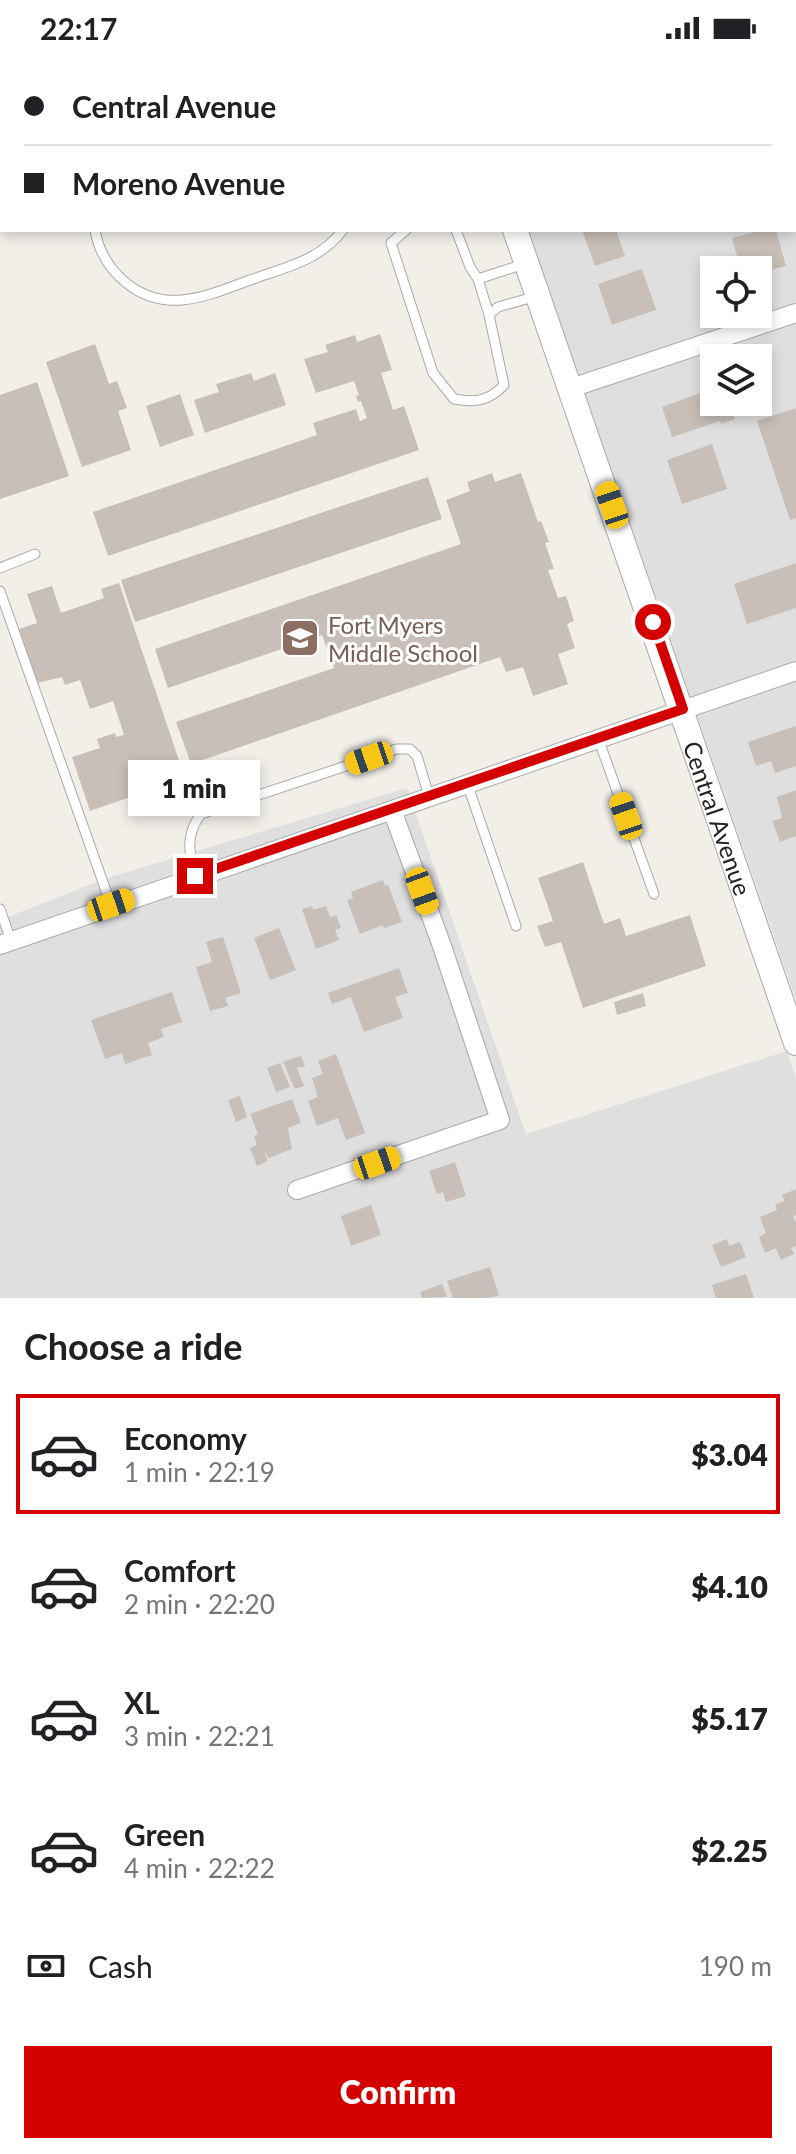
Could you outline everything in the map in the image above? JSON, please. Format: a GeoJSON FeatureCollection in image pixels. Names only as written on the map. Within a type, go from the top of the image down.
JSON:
{"type":"FeatureCollection","features":[{"type":"Feature","properties":{"kind":"street","name":"Central Avenue"},"geometry":{"type":"LineString","coordinates":[[516,232],[796,1043]]}},
{"type":"Feature","properties":{"kind":"street"},"geometry":{"type":"LineString","coordinates":[[571,388],[796,313]]}},
{"type":"Feature","properties":{"kind":"street"},"geometry":{"type":"LineString","coordinates":[[6,943],[796,671]]}},
{"type":"Feature","properties":{"kind":"street"},"geometry":{"type":"LineString","coordinates":[[297,1190],[500,1120],[442,946],[392,810]]}},
{"type":"Feature","properties":{"kind":"lane"},"geometry":{"type":"LineString","coordinates":[[96,232],[101,253],[122,281],[155,298],[177,300],[209,294],[308,259],[329,246],[341,232]]}},
{"type":"Feature","properties":{"kind":"lane"},"geometry":{"type":"LineString","coordinates":[[404,232],[391,243],[433,373],[454,399],[474,403],[494,396],[504,385],[478,279],[457,232]]}},
{"type":"Feature","properties":{"kind":"lane"},"geometry":{"type":"LineString","coordinates":[[478,279],[527,263]]}},
{"type":"Feature","properties":{"kind":"lane"},"geometry":{"type":"LineString","coordinates":[[489,315],[498,307],[539,295]]}},
{"type":"Feature","properties":{"kind":"lane"},"geometry":{"type":"LineString","coordinates":[[0,568],[35,554]]}},
{"type":"Feature","properties":{"kind":"lane"},"geometry":{"type":"LineString","coordinates":[[0,591],[111,905]]}},
{"type":"Feature","properties":{"kind":"lane"},"geometry":{"type":"LineString","coordinates":[[598,738],[654,894]]}},
{"type":"Feature","properties":{"kind":"lane"},"geometry":{"type":"LineString","coordinates":[[195,876],[187,846],[194,824],[201,814],[397,749],[410,749],[417,756],[429,796]]}},
{"type":"Feature","properties":{"kind":"lane"},"geometry":{"type":"LineString","coordinates":[[467,783],[516,926]]}},
{"type":"Feature","properties":{"kind":"lane"},"geometry":{"type":"LineString","coordinates":[[0,909],[6,943]]}},
{"type":"Feature","properties":{"kind":"shaded area"},"geometry":{"type":"Polygon","coordinates":[[[529,232],[796,232],[796,1000],[529,232]]]}},
{"type":"Feature","properties":{"kind":"shaded area"},"geometry":{"type":"Polygon","coordinates":[[[407,788],[526,1134],[787,1051],[796,1078],[796,1298],[0,1298],[0,920],[104,879],[407,788]]]}},
{"type":"Feature","properties":{"kind":"building"},"geometry":{"type":"Polygon","coordinates":[[[583,232],[617,232],[625,256],[595,266],[583,232]]]}},
{"type":"Feature","properties":{"kind":"building"},"geometry":{"type":"Polygon","coordinates":[[[754,232],[777,232],[786,266],[772,269],[772,256],[737,256],[732,238],[754,232]]]}},
{"type":"Feature","properties":{"kind":"building"},"geometry":{"type":"Polygon","coordinates":[[[642,269],[656,310],[612,325],[598,284],[642,269]]]}},
{"type":"Feature","properties":{"kind":"building"},"geometry":{"type":"Polygon","coordinates":[[[380,334],[392,370],[381,373],[393,410],[404,406],[419,450],[108,556],[93,512],[317,435],[313,423],[356,409],[360,421],[367,418],[361,401],[358,402],[354,381],[316,393],[304,359],[328,352],[325,345],[355,335],[357,342],[380,334]]]}},
{"type":"Feature","properties":{"kind":"building"},"geometry":{"type":"Polygon","coordinates":[[[95,344],[109,384],[117,381],[127,408],[118,411],[131,450],[82,467],[46,362],[95,344]]]}},
{"type":"Feature","properties":{"kind":"building"},"geometry":{"type":"Polygon","coordinates":[[[251,373],[254,381],[275,373],[286,405],[205,433],[194,400],[219,392],[216,384],[251,373]]]}},
{"type":"Feature","properties":{"kind":"building"},"geometry":{"type":"Polygon","coordinates":[[[37,382],[69,476],[0,499],[0,395],[37,382]]]}},
{"type":"Feature","properties":{"kind":"building"},"geometry":{"type":"Polygon","coordinates":[[[700,393],[700,416],[734,416],[735,419],[672,437],[662,407],[700,393]]]}},
{"type":"Feature","properties":{"kind":"building"},"geometry":{"type":"Polygon","coordinates":[[[180,394],[194,435],[160,447],[146,406],[180,394]]]}},
{"type":"Feature","properties":{"kind":"building"},"geometry":{"type":"Polygon","coordinates":[[[796,408],[796,518],[790,520],[757,421],[796,408]]]}},
{"type":"Feature","properties":{"kind":"building"},"geometry":{"type":"Polygon","coordinates":[[[712,444],[727,489],[682,504],[667,460],[712,444]]]}},
{"type":"Feature","properties":{"kind":"building"},"geometry":{"type":"Polygon","coordinates":[[[492,473],[495,482],[521,473],[538,522],[541,521],[549,542],[545,543],[554,569],[548,570],[558,598],[566,596],[574,621],[567,624],[575,648],[558,654],[568,684],[533,696],[523,667],[506,672],[500,657],[191,764],[176,722],[334,668],[322,635],[168,688],[155,649],[461,544],[446,500],[470,491],[467,482],[492,473]]]}},
{"type":"Feature","properties":{"kind":"building"},"geometry":{"type":"Polygon","coordinates":[[[428,477],[442,519],[135,622],[121,580],[428,477]]]}},
{"type":"Feature","properties":{"kind":"building"},"geometry":{"type":"Polygon","coordinates":[[[796,563],[796,608],[747,624],[734,584],[796,563]]]}},
{"type":"Feature","properties":{"kind":"building"},"geometry":{"type":"Polygon","coordinates":[[[119,583],[185,778],[90,811],[72,757],[100,748],[97,739],[115,733],[116,737],[124,735],[113,701],[90,709],[80,680],[65,685],[62,677],[37,683],[19,629],[37,623],[27,594],[52,586],[61,613],[104,598],[101,589],[119,583]]]}},
{"type":"Feature","properties":{"kind":"building"},"geometry":{"type":"Polygon","coordinates":[[[796,726],[796,766],[775,773],[771,761],[756,766],[748,742],[796,726]]]}},
{"type":"Feature","properties":{"kind":"building"},"geometry":{"type":"Polygon","coordinates":[[[796,790],[796,836],[780,842],[772,821],[782,818],[777,797],[796,790]]]}},
{"type":"Feature","properties":{"kind":"building"},"geometry":{"type":"Polygon","coordinates":[[[583,862],[604,924],[620,918],[626,936],[690,915],[706,966],[583,1008],[561,942],[545,947],[537,926],[553,921],[538,878],[583,862]]]}},
{"type":"Feature","properties":{"kind":"building"},"geometry":{"type":"Polygon","coordinates":[[[383,880],[385,886],[388,885],[402,922],[360,934],[347,900],[353,898],[351,892],[383,880]]]}},
{"type":"Feature","properties":{"kind":"building"},"geometry":{"type":"Polygon","coordinates":[[[312,906],[313,910],[326,906],[330,917],[336,915],[341,928],[335,930],[339,940],[316,949],[302,909],[312,906]]]}},
{"type":"Feature","properties":{"kind":"building"},"geometry":{"type":"Polygon","coordinates":[[[279,928],[296,970],[270,980],[254,938],[279,928]]]}},
{"type":"Feature","properties":{"kind":"building"},"geometry":{"type":"Polygon","coordinates":[[[223,937],[241,993],[225,998],[228,1006],[210,1011],[196,967],[212,962],[206,942],[223,937]]]}},
{"type":"Feature","properties":{"kind":"building"},"geometry":{"type":"Polygon","coordinates":[[[399,968],[408,993],[395,997],[403,1018],[364,1032],[351,997],[332,1004],[328,993],[399,968]]]}},
{"type":"Feature","properties":{"kind":"building"},"geometry":{"type":"Polygon","coordinates":[[[172,992],[182,1022],[161,1029],[164,1037],[148,1043],[152,1055],[125,1064],[122,1053],[105,1059],[91,1020],[172,992]]]}},
{"type":"Feature","properties":{"kind":"building"},"geometry":{"type":"Polygon","coordinates":[[[643,993],[646,1006],[617,1015],[614,1002],[643,993]]]}},
{"type":"Feature","properties":{"kind":"building"},"geometry":{"type":"Polygon","coordinates":[[[336,1054],[365,1133],[346,1140],[338,1118],[317,1126],[308,1101],[318,1097],[312,1078],[323,1074],[318,1061],[336,1054]]]}},
{"type":"Feature","properties":{"kind":"building"},"geometry":{"type":"Polygon","coordinates":[[[301,1056],[305,1066],[297,1068],[304,1086],[295,1089],[283,1062],[301,1056]]]}},
{"type":"Feature","properties":{"kind":"building"},"geometry":{"type":"Polygon","coordinates":[[[280,1063],[290,1087],[276,1092],[267,1068],[280,1063]]]}},
{"type":"Feature","properties":{"kind":"building"},"geometry":{"type":"Polygon","coordinates":[[[240,1096],[247,1117],[236,1122],[228,1100],[240,1096]]]}},
{"type":"Feature","properties":{"kind":"building"},"geometry":{"type":"Polygon","coordinates":[[[292,1099],[301,1123],[288,1128],[292,1149],[269,1158],[264,1151],[268,1161],[257,1166],[250,1148],[257,1145],[254,1136],[258,1134],[250,1114],[292,1099]]]}},
{"type":"Feature","properties":{"kind":"building"},"geometry":{"type":"Polygon","coordinates":[[[455,1162],[466,1196],[446,1202],[443,1192],[437,1194],[429,1171],[455,1162]]]}},
{"type":"Feature","properties":{"kind":"building"},"geometry":{"type":"Polygon","coordinates":[[[796,1189],[796,1215],[793,1216],[796,1246],[791,1248],[794,1254],[781,1260],[776,1248],[765,1253],[759,1237],[766,1233],[760,1217],[777,1210],[775,1205],[785,1201],[782,1195],[796,1189]]]}},
{"type":"Feature","properties":{"kind":"building"},"geometry":{"type":"Polygon","coordinates":[[[371,1205],[381,1235],[351,1246],[341,1216],[371,1205]]]}},
{"type":"Feature","properties":{"kind":"building"},"geometry":{"type":"Polygon","coordinates":[[[727,1239],[729,1246],[740,1242],[746,1257],[721,1267],[712,1245],[727,1239]]]}},
{"type":"Feature","properties":{"kind":"building"},"geometry":{"type":"Polygon","coordinates":[[[490,1267],[499,1295],[490,1298],[453,1298],[447,1281],[490,1267]]]}},
{"type":"Feature","properties":{"kind":"building"},"geometry":{"type":"Polygon","coordinates":[[[746,1274],[754,1298],[716,1298],[712,1285],[746,1274]]]}},
{"type":"Feature","properties":{"kind":"building"},"geometry":{"type":"Polygon","coordinates":[[[442,1284],[447,1297],[422,1298],[420,1292],[442,1284]]]}},
{"type":"Feature","properties":{"kind":"place","name":"Fort Myers Middle School"},"geometry":{"type":"Point","coordinates":[300,638]}},
{"type":"Feature","properties":{"kind":"route"},"geometry":{"type":"LineString","coordinates":[[195,876],[683,709],[653,622]]}}]}
